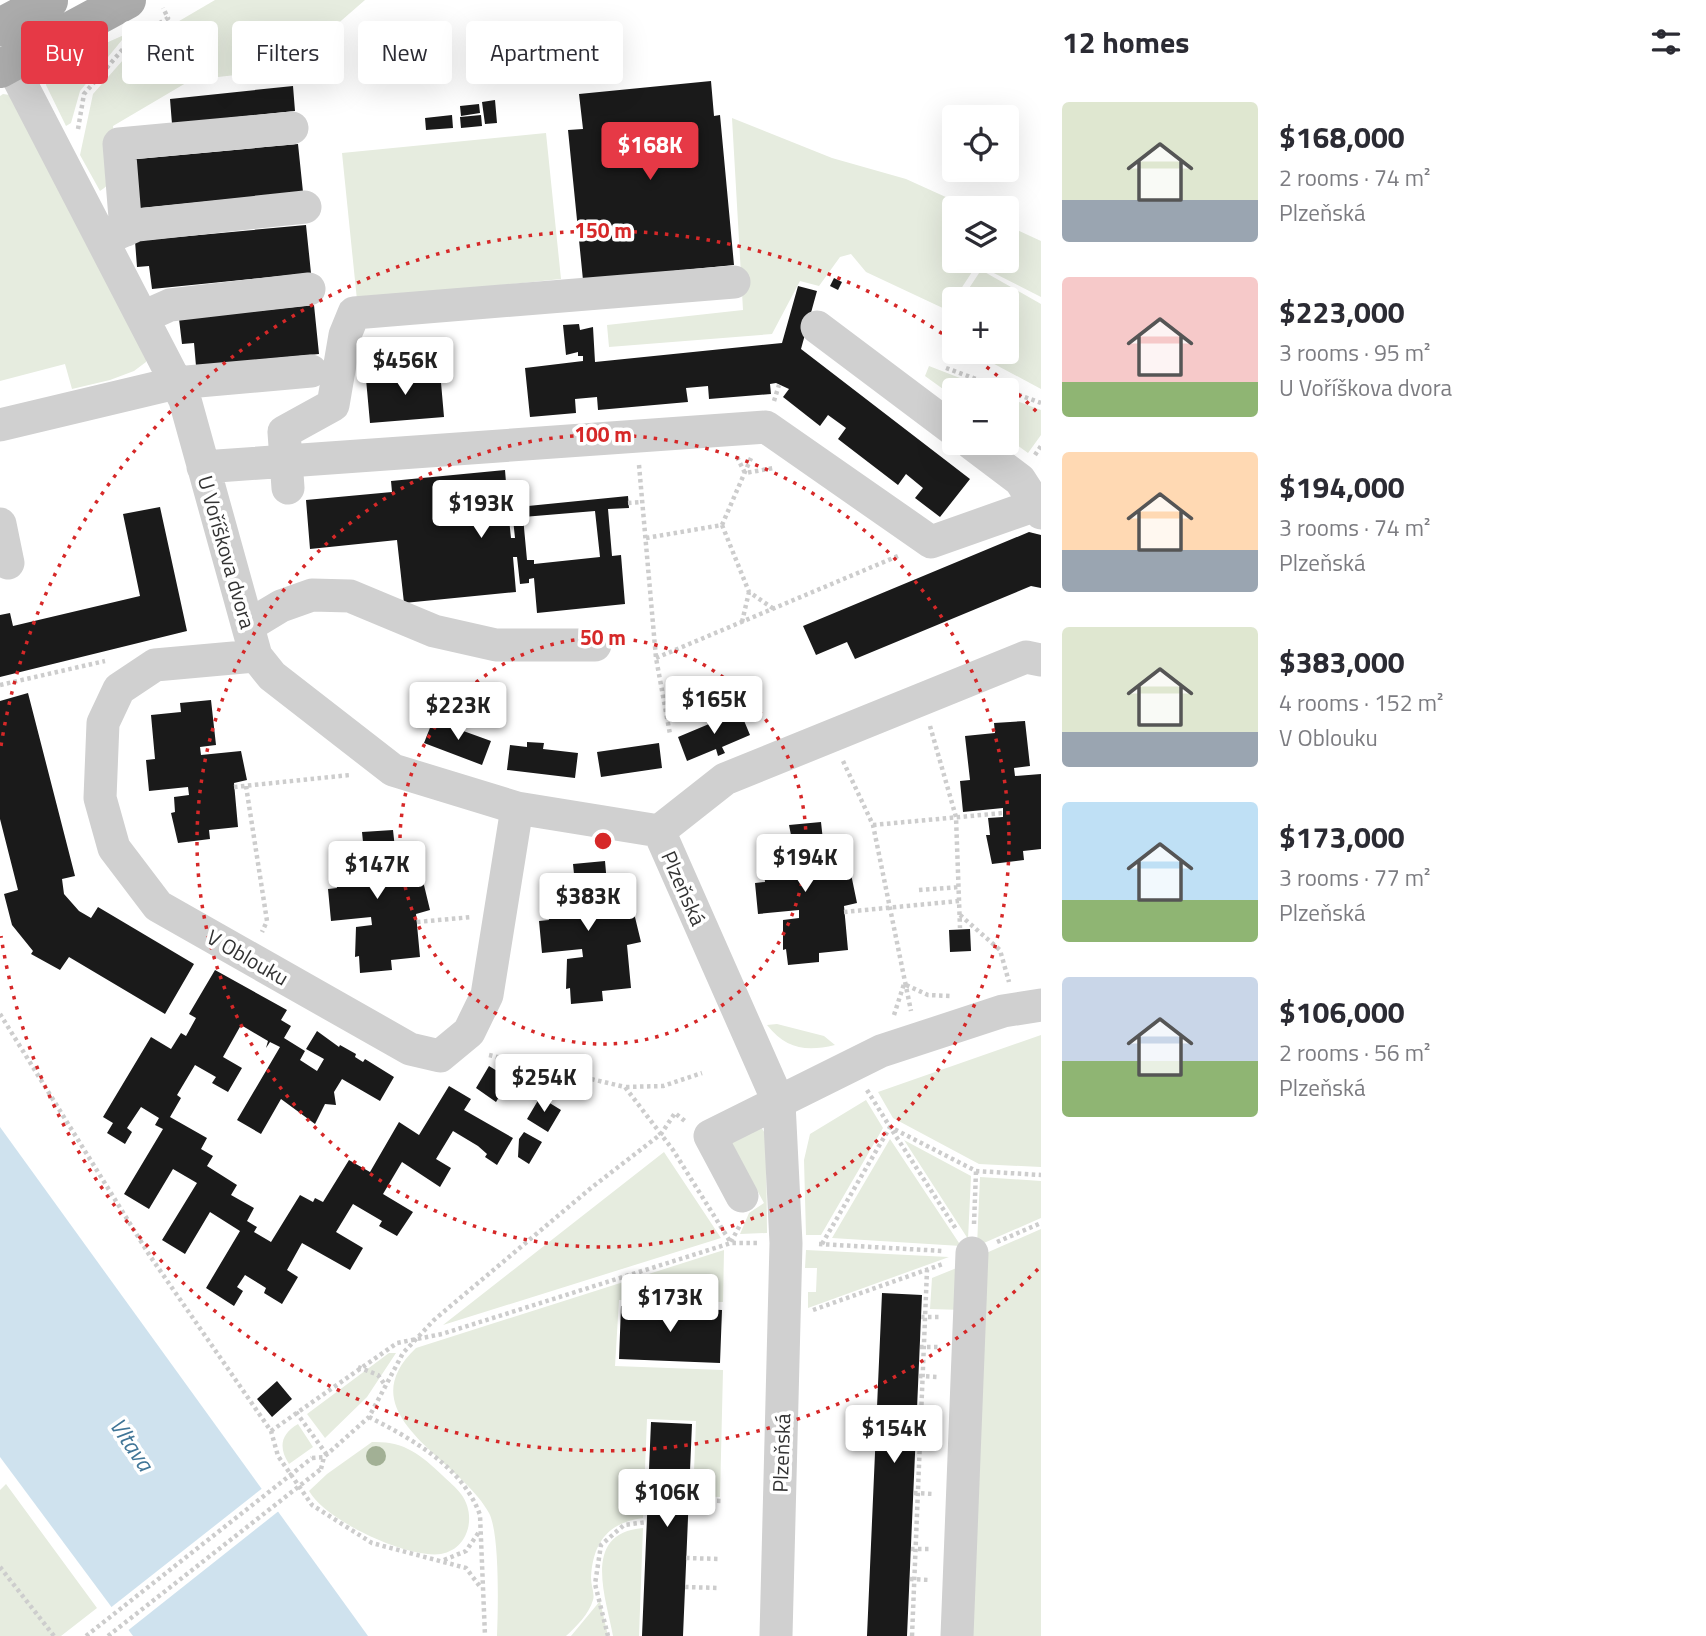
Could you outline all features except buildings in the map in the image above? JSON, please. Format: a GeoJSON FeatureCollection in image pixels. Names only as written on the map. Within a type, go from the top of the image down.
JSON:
{"type":"FeatureCollection","features":[{"type":"Feature","properties":{"kind":"main road"},"geometry":{"type":"LineString","coordinates":[[0,27],[55,11],[145,4]]}},
{"type":"Feature","properties":{"kind":"main road"},"geometry":{"type":"LineString","coordinates":[[0,69],[55,11]]}},
{"type":"Feature","properties":{"kind":"street","name":"U Voříškova dvora"},"geometry":{"type":"LineString","coordinates":[[0,43],[114,235],[143,317],[186,400],[252,641],[272,677],[393,770],[517,808],[659,831]]}},
{"type":"Feature","properties":{"kind":"street"},"geometry":{"type":"LineString","coordinates":[[292,128],[118,144],[114,235],[137,225],[305,207]]}},
{"type":"Feature","properties":{"kind":"street"},"geometry":{"type":"LineString","coordinates":[[287,475],[284,432],[333,405],[345,335],[354,313],[734,282]]}},
{"type":"Feature","properties":{"kind":"street"},"geometry":{"type":"LineString","coordinates":[[143,317],[170,305],[309,289]]}},
{"type":"Feature","properties":{"kind":"street"},"geometry":{"type":"LineString","coordinates":[[817,327],[942,421]]}},
{"type":"Feature","properties":{"kind":"street"},"geometry":{"type":"LineString","coordinates":[[0,425],[177,383],[311,370]]}},
{"type":"Feature","properties":{"kind":"street"},"geometry":{"type":"LineString","coordinates":[[203,467],[287,475],[637,436],[765,427],[931,542],[1039,509],[1020,480],[987,455]]}},
{"type":"Feature","properties":{"kind":"street"},"geometry":{"type":"LineString","coordinates":[[0,524],[8,563]]}},
{"type":"Feature","properties":{"kind":"street"},"geometry":{"type":"LineString","coordinates":[[252,641],[281,606],[312,595],[350,596],[434,631],[496,645],[595,645]]}},
{"type":"Feature","properties":{"kind":"street","name":"V Oblouku"},"geometry":{"type":"LineString","coordinates":[[252,641],[155,665],[119,689],[103,723],[100,798],[114,848],[158,906],[410,1049],[440,1056],[452,1046]]}},
{"type":"Feature","properties":{"kind":"street","name":"Plzeňská"},"geometry":{"type":"LineString","coordinates":[[776,1636],[786,1243],[779,1103],[659,831],[724,779],[1026,657],[1041,660]]}},
{"type":"Feature","properties":{"kind":"street"},"geometry":{"type":"LineString","coordinates":[[452,1046],[469,1032],[487,995],[517,808]]}},
{"type":"Feature","properties":{"kind":"street"},"geometry":{"type":"LineString","coordinates":[[741,1196],[710,1136],[881,1051],[1027,1008]]}},
{"type":"Feature","properties":{"kind":"street"},"geometry":{"type":"LineString","coordinates":[[957,1636],[972,1253]]}},
{"type":"Feature","properties":{"kind":"path"},"geometry":{"type":"LineString","coordinates":[[75,142],[84,94],[129,42],[168,18],[145,4]]}},
{"type":"Feature","properties":{"kind":"path"},"geometry":{"type":"LineString","coordinates":[[946,368],[1041,403]]}},
{"type":"Feature","properties":{"kind":"path"},"geometry":{"type":"LineString","coordinates":[[774,609],[749,592],[722,525],[765,427],[779,385]]}},
{"type":"Feature","properties":{"kind":"path"},"geometry":{"type":"LineString","coordinates":[[637,436],[656,657],[670,734]]}},
{"type":"Feature","properties":{"kind":"path"},"geometry":{"type":"LineString","coordinates":[[628,502],[642,502]]}},
{"type":"Feature","properties":{"kind":"path"},"geometry":{"type":"LineString","coordinates":[[646,538],[722,525]]}},
{"type":"Feature","properties":{"kind":"path"},"geometry":{"type":"LineString","coordinates":[[656,657],[931,542]]}},
{"type":"Feature","properties":{"kind":"path"},"geometry":{"type":"LineString","coordinates":[[742,622],[749,592]]}},
{"type":"Feature","properties":{"kind":"path"},"geometry":{"type":"LineString","coordinates":[[0,685],[113,659]]}},
{"type":"Feature","properties":{"kind":"path"},"geometry":{"type":"LineString","coordinates":[[922,699],[956,817],[960,928]]}},
{"type":"Feature","properties":{"kind":"path"},"geometry":{"type":"LineString","coordinates":[[831,736],[873,825],[911,1012]]}},
{"type":"Feature","properties":{"kind":"path"},"geometry":{"type":"LineString","coordinates":[[234,787],[393,770]]}},
{"type":"Feature","properties":{"kind":"path"},"geometry":{"type":"LineString","coordinates":[[246,786],[268,921],[249,958]]}},
{"type":"Feature","properties":{"kind":"path"},"geometry":{"type":"LineString","coordinates":[[873,825],[1003,813]]}},
{"type":"Feature","properties":{"kind":"path"},"geometry":{"type":"LineString","coordinates":[[919,890],[959,887]]}},
{"type":"Feature","properties":{"kind":"path"},"geometry":{"type":"LineString","coordinates":[[844,912],[960,901]]}},
{"type":"Feature","properties":{"kind":"path"},"geometry":{"type":"LineString","coordinates":[[417,922],[500,914]]}},
{"type":"Feature","properties":{"kind":"path"},"geometry":{"type":"LineString","coordinates":[[960,914],[1000,950],[1027,1008]]}},
{"type":"Feature","properties":{"kind":"path"},"geometry":{"type":"LineString","coordinates":[[0,1014],[150,1256],[271,1431],[278,1456],[312,1505],[372,1543],[466,1568],[481,1588]]}},
{"type":"Feature","properties":{"kind":"path"},"geometry":{"type":"LineString","coordinates":[[452,1046],[625,1087],[663,1086],[702,1073]]}},
{"type":"Feature","properties":{"kind":"path"},"geometry":{"type":"LineString","coordinates":[[853,1066],[972,1253]]}},
{"type":"Feature","properties":{"kind":"path"},"geometry":{"type":"LineString","coordinates":[[625,1087],[661,1134],[731,1243]]}},
{"type":"Feature","properties":{"kind":"path"},"geometry":{"type":"LineString","coordinates":[[108,1636],[321,1469],[326,1456],[369,1417],[385,1385],[416,1339],[434,1320],[591,1188],[661,1134],[675,1112]]}},
{"type":"Feature","properties":{"kind":"path"},"geometry":{"type":"LineString","coordinates":[[890,1127],[976,1171],[1041,1175]]}},
{"type":"Feature","properties":{"kind":"path"},"geometry":{"type":"LineString","coordinates":[[822,1244],[890,1127]]}},
{"type":"Feature","properties":{"kind":"path"},"geometry":{"type":"LineString","coordinates":[[972,1253],[976,1171]]}},
{"type":"Feature","properties":{"kind":"path"},"geometry":{"type":"LineString","coordinates":[[784,1321],[972,1253],[1041,1223]]}},
{"type":"Feature","properties":{"kind":"path"},"geometry":{"type":"LineString","coordinates":[[271,1431],[397,1343],[442,1334],[731,1243],[770,1243]]}},
{"type":"Feature","properties":{"kind":"path"},"geometry":{"type":"LineString","coordinates":[[812,1243],[972,1253]]}},
{"type":"Feature","properties":{"kind":"path"},"geometry":{"type":"LineString","coordinates":[[912,1636],[927,1270]]}},
{"type":"Feature","properties":{"kind":"path"},"geometry":{"type":"LineString","coordinates":[[359,1367],[377,1375],[385,1385]]}},
{"type":"Feature","properties":{"kind":"path"},"geometry":{"type":"LineString","coordinates":[[296,1412],[326,1456]]}},
{"type":"Feature","properties":{"kind":"path"},"geometry":{"type":"LineString","coordinates":[[369,1417],[417,1441],[475,1499],[480,1515],[485,1636]]}},
{"type":"Feature","properties":{"kind":"path"},"geometry":{"type":"LineString","coordinates":[[86,1636],[312,1458],[326,1456]]}},
{"type":"Feature","properties":{"kind":"path"},"geometry":{"type":"LineString","coordinates":[[689,1500],[723,1501]]}},
{"type":"Feature","properties":{"kind":"path"},"geometry":{"type":"LineString","coordinates":[[608,1636],[595,1584],[601,1545],[624,1525],[647,1521]]}},
{"type":"Feature","properties":{"kind":"path"},"geometry":{"type":"LineString","coordinates":[[444,1561],[466,1551],[480,1531]]}},
{"type":"Feature","properties":{"kind":"path"},"geometry":{"type":"LineString","coordinates":[[686,1558],[720,1559]]}},
{"type":"Feature","properties":{"kind":"path"},"geometry":{"type":"LineString","coordinates":[[0,1567],[54,1636]]}},
{"type":"Feature","properties":{"kind":"path"},"geometry":{"type":"LineString","coordinates":[[685,1587],[719,1588]]}},
{"type":"Feature","properties":{"kind":"shaded area"},"geometry":{"type":"Polygon","coordinates":[[[215,0],[365,0],[341,21],[232,21],[232,75],[218,77],[218,21],[179,21],[215,0]]]}},
{"type":"Feature","properties":{"kind":"shaded area"},"geometry":{"type":"Polygon","coordinates":[[[122,36],[122,40],[108,57],[108,42],[122,36]]]}},
{"type":"Feature","properties":{"kind":"shaded area"},"geometry":{"type":"Polygon","coordinates":[[[122,61],[122,84],[184,84],[113,126],[116,153],[114,171],[112,179],[100,191],[80,155],[93,94],[102,84],[108,84],[108,77],[122,61]]]}},
{"type":"Feature","properties":{"kind":"shaded area"},"geometry":{"type":"Polygon","coordinates":[[[86,84],[80,91],[71,123],[66,126],[46,85],[86,84]]]}},
{"type":"Feature","properties":{"kind":"shaded area"},"geometry":{"type":"Polygon","coordinates":[[[10,95],[146,351],[146,362],[134,371],[72,389],[65,364],[0,381],[0,96],[10,95]]]}},
{"type":"Feature","properties":{"kind":"shaded area"},"geometry":{"type":"Polygon","coordinates":[[[732,118],[832,158],[906,179],[944,196],[942,273],[971,273],[962,287],[942,287],[942,308],[866,272],[851,254],[840,257],[819,286],[800,281],[772,334],[609,347],[607,325],[743,310],[732,118]]]}},
{"type":"Feature","properties":{"kind":"shaded area"},"geometry":{"type":"Polygon","coordinates":[[[546,133],[561,279],[357,300],[342,153],[546,133]]]}},
{"type":"Feature","properties":{"kind":"shaded area"},"geometry":{"type":"Polygon","coordinates":[[[1019,231],[1041,241],[1041,297],[994,273],[1019,273],[1019,231]]]}},
{"type":"Feature","properties":{"kind":"shaded area"},"geometry":{"type":"Polygon","coordinates":[[[979,273],[986,273],[1011,287],[970,287],[979,273]]]}},
{"type":"Feature","properties":{"kind":"shaded area"},"geometry":{"type":"Polygon","coordinates":[[[1019,292],[1041,304],[1041,389],[994,364],[1019,364],[1019,292]]]}},
{"type":"Feature","properties":{"kind":"shaded area"},"geometry":{"type":"Polygon","coordinates":[[[929,366],[960,378],[942,378],[942,388],[925,376],[929,366]]]}},
{"type":"Feature","properties":{"kind":"shaded area"},"geometry":{"type":"Polygon","coordinates":[[[1019,402],[1041,410],[1041,435],[1028,453],[1019,446],[1019,402]]]}},
{"type":"Feature","properties":{"kind":"shaded area"},"geometry":{"type":"Polygon","coordinates":[[[777,1024],[824,1036],[835,1045],[797,1047],[782,1039],[767,1025],[777,1024]]]}},
{"type":"Feature","properties":{"kind":"shaded area"},"geometry":{"type":"Polygon","coordinates":[[[1041,1035],[1041,1167],[979,1164],[893,1118],[878,1092],[1041,1035]]]}},
{"type":"Feature","properties":{"kind":"shaded area"},"geometry":{"type":"Polygon","coordinates":[[[866,1100],[883,1128],[821,1235],[806,1235],[804,1160],[810,1134],[866,1100]]]}},
{"type":"Feature","properties":{"kind":"shaded area"},"geometry":{"type":"Polygon","coordinates":[[[761,1127],[766,1135],[767,1233],[740,1234],[749,1213],[764,1203],[728,1137],[761,1127]]]}},
{"type":"Feature","properties":{"kind":"shaded area"},"geometry":{"type":"Polygon","coordinates":[[[890,1139],[961,1246],[832,1238],[890,1139]]]}},
{"type":"Feature","properties":{"kind":"shaded area"},"geometry":{"type":"Polygon","coordinates":[[[904,1140],[971,1176],[968,1239],[904,1140]]]}},
{"type":"Feature","properties":{"kind":"shaded area"},"geometry":{"type":"Polygon","coordinates":[[[664,1152],[721,1238],[443,1325],[664,1152]]]}},
{"type":"Feature","properties":{"kind":"shaded area"},"geometry":{"type":"Polygon","coordinates":[[[980,1177],[1041,1181],[1041,1218],[977,1246],[980,1177]]]}},
{"type":"Feature","properties":{"kind":"shaded area"},"geometry":{"type":"Polygon","coordinates":[[[1041,1229],[1041,1636],[964,1636],[977,1257],[1041,1229]]]}},
{"type":"Feature","properties":{"kind":"shaded area"},"geometry":{"type":"Polygon","coordinates":[[[724,1250],[723,1302],[619,1300],[615,1366],[723,1370],[720,1497],[693,1496],[696,1421],[647,1419],[643,1518],[611,1530],[599,1545],[592,1566],[593,1598],[585,1615],[566,1636],[497,1636],[497,1554],[493,1523],[475,1493],[415,1435],[400,1415],[393,1394],[398,1372],[416,1348],[724,1250]]]}},
{"type":"Feature","properties":{"kind":"shaded area"},"geometry":{"type":"Polygon","coordinates":[[[806,1250],[949,1257],[808,1308],[808,1292],[816,1292],[817,1268],[805,1268],[806,1250]]]}},
{"type":"Feature","properties":{"kind":"shaded area"},"geometry":{"type":"Polygon","coordinates":[[[964,1265],[963,1310],[930,1309],[932,1278],[964,1265]]]}},
{"type":"Feature","properties":{"kind":"shaded area"},"geometry":{"type":"Polygon","coordinates":[[[389,1353],[396,1353],[367,1397],[325,1438],[307,1414],[389,1353]]]}},
{"type":"Feature","properties":{"kind":"shaded area"},"geometry":{"type":"Polygon","coordinates":[[[298,1424],[313,1447],[289,1464],[283,1452],[283,1441],[288,1432],[298,1424]]]}},
{"type":"Feature","properties":{"kind":"shaded area"},"geometry":{"type":"Polygon","coordinates":[[[372,1442],[393,1444],[411,1450],[459,1491],[466,1502],[469,1521],[464,1538],[451,1551],[427,1554],[369,1536],[332,1514],[318,1503],[309,1491],[327,1474],[372,1442]]]}},
{"type":"Feature","properties":{"kind":"shaded area"},"geometry":{"type":"Polygon","coordinates":[[[6,1484],[97,1608],[61,1636],[0,1636],[0,1490],[6,1484]]]}},
{"type":"Feature","properties":{"kind":"shaded area"},"geometry":{"type":"Polygon","coordinates":[[[643,1528],[639,1636],[613,1636],[603,1586],[604,1554],[611,1542],[624,1532],[643,1528]]]}},
{"type":"Feature","properties":{"kind":"shaded area"},"geometry":{"type":"Polygon","coordinates":[[[600,1601],[608,1636],[571,1636],[600,1601]]]}},
{"type":"Feature","properties":{"kind":"water","name":"Vltava"},"geometry":{"type":"Polygon","coordinates":[[[0,1127],[368,1636],[133,1636],[0,1457],[0,1127]]]}},
{"type":"Feature","properties":{"kind":"pier"},"geometry":{"type":"Polygon","coordinates":[[[264,1487],[280,1510],[126,1632],[109,1609],[264,1487]]]}}]}
